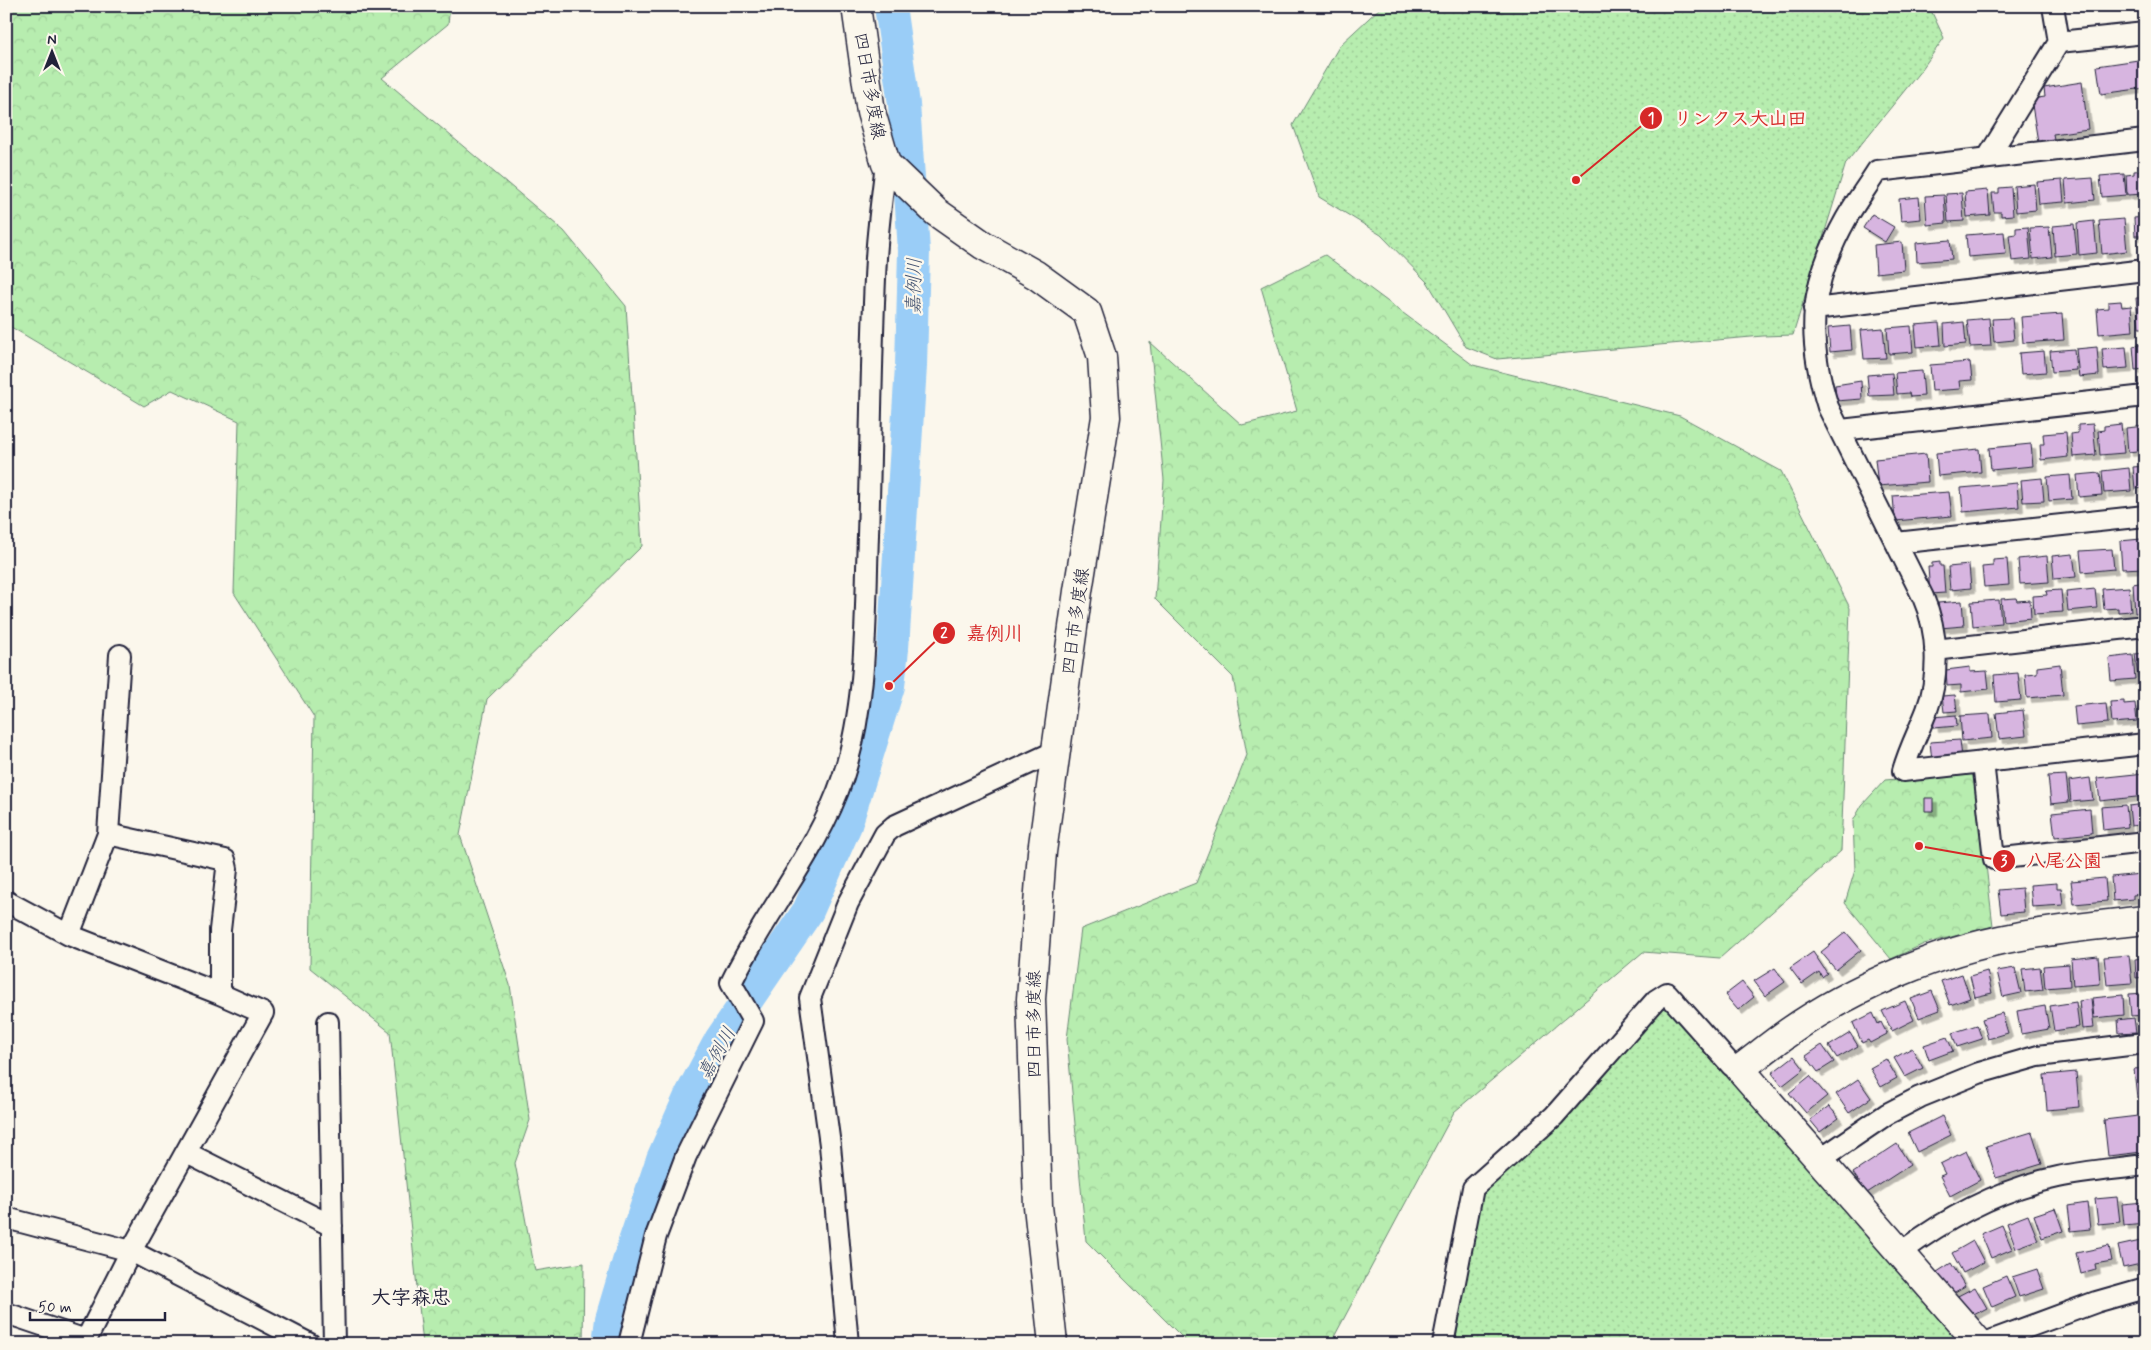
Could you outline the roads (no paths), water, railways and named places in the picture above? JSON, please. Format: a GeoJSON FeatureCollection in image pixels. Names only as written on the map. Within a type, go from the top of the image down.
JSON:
{"type":"FeatureCollection","features":[{"type":"Feature","properties":{"kind":"main road","name":"四日市多度線"},"geometry":{"type":"LineString","coordinates":[[856,6],[871,112],[886,164],[936,212],[983,244],[1036,275],[1087,312],[1102,357],[1106,417],[1042,852],[1031,999],[1038,1206],[1053,1344]]}},
{"type":"Feature","properties":{"kind":"main road"},"geometry":{"type":"LineString","coordinates":[[1981,1344],[1821,1159],[1740,1069],[1821,1012],[1853,994],[1929,962],[2014,937],[2145,920]]}},
{"type":"Feature","properties":{"kind":"street"},"geometry":{"type":"LineString","coordinates":[[1988,157],[2059,42],[2053,6]]}},
{"type":"Feature","properties":{"kind":"street"},"geometry":{"type":"LineString","coordinates":[[2059,42],[2145,34]]}},
{"type":"Feature","properties":{"kind":"street"},"geometry":{"type":"LineString","coordinates":[[2145,140],[1877,171],[1847,217],[1836,238],[1819,283],[1814,309],[1814,343],[1828,407],[1928,609],[1932,623],[1935,650],[1934,682],[1928,708],[1909,750],[1903,771],[2145,744]]}},
{"type":"Feature","properties":{"kind":"street"},"geometry":{"type":"LineString","coordinates":[[629,1344],[656,1236],[686,1156],[753,1021],[731,982],[742,959],[813,846],[832,807],[843,778],[856,729],[861,694],[865,623],[876,258],[886,164]]}},
{"type":"Feature","properties":{"kind":"street"},"geometry":{"type":"LineString","coordinates":[[1814,309],[2145,270]]}},
{"type":"Feature","properties":{"kind":"street"},"geometry":{"type":"LineString","coordinates":[[1841,430],[2145,396]]}},
{"type":"Feature","properties":{"kind":"street"},"geometry":{"type":"LineString","coordinates":[[1896,543],[2145,516]]}},
{"type":"Feature","properties":{"kind":"street"},"geometry":{"type":"LineString","coordinates":[[1935,650],[2145,626]]}},
{"type":"Feature","properties":{"kind":"street"},"geometry":{"type":"LineString","coordinates":[[69,935],[108,834],[120,655]]}},
{"type":"Feature","properties":{"kind":"street"},"geometry":{"type":"LineString","coordinates":[[848,1344],[830,1145],[810,998],[848,902],[885,834],[894,826],[1056,751]]}},
{"type":"Feature","properties":{"kind":"street"},"geometry":{"type":"LineString","coordinates":[[1983,762],[1994,859],[2145,842]]}},
{"type":"Feature","properties":{"kind":"street"},"geometry":{"type":"LineString","coordinates":[[108,834],[225,860],[227,869],[220,930],[220,994]]}},
{"type":"Feature","properties":{"kind":"street"},"geometry":{"type":"LineString","coordinates":[[6,901],[69,935],[220,994],[263,1013],[131,1252],[85,1342],[6,1313]]}},
{"type":"Feature","properties":{"kind":"street"},"geometry":{"type":"LineString","coordinates":[[1443,1344],[1473,1188],[1554,1116],[1656,1000],[1667,993],[1732,1066],[1740,1069]]}},
{"type":"Feature","properties":{"kind":"street"},"geometry":{"type":"LineString","coordinates":[[328,1022],[334,1344]]}},
{"type":"Feature","properties":{"kind":"street"},"geometry":{"type":"LineString","coordinates":[[1821,1159],[1887,1114],[1920,1097],[1979,1073],[2038,1056],[2145,1043]]}},
{"type":"Feature","properties":{"kind":"street"},"geometry":{"type":"LineString","coordinates":[[187,1153],[332,1226]]}},
{"type":"Feature","properties":{"kind":"street"},"geometry":{"type":"LineString","coordinates":[[1901,1252],[1926,1233],[1962,1212],[2020,1187],[2057,1177],[2145,1165]]}},
{"type":"Feature","properties":{"kind":"street"},"geometry":{"type":"LineString","coordinates":[[6,1218],[131,1252],[310,1344]]}},
{"type":"Feature","properties":{"kind":"street"},"geometry":{"type":"LineString","coordinates":[[1981,1344],[2096,1302],[2145,1288]]}},
{"type":"Feature","properties":{"kind":"waterway","name":"嘉例川"},"geometry":{"type":"LineString","coordinates":[[608,1344],[611,1319],[633,1245],[662,1159],[690,1096],[720,1040],[808,911],[846,825],[889,686],[911,366],[914,251],[904,104],[890,6]]}},
{"type":"Feature","properties":{"kind":"place","name":"リンクス大山田"},"geometry":{"type":"Point","coordinates":[1576,180]}},
{"type":"Feature","properties":{"kind":"place","name":"嘉例川"},"geometry":{"type":"Point","coordinates":[889,686]}},
{"type":"Feature","properties":{"kind":"place","name":"八尾公園"},"geometry":{"type":"Point","coordinates":[1919,846]}},
{"type":"Feature","properties":{"kind":"district","name":"大字森忠"},"geometry":{"type":"Point","coordinates":[411,1297]}}]}
